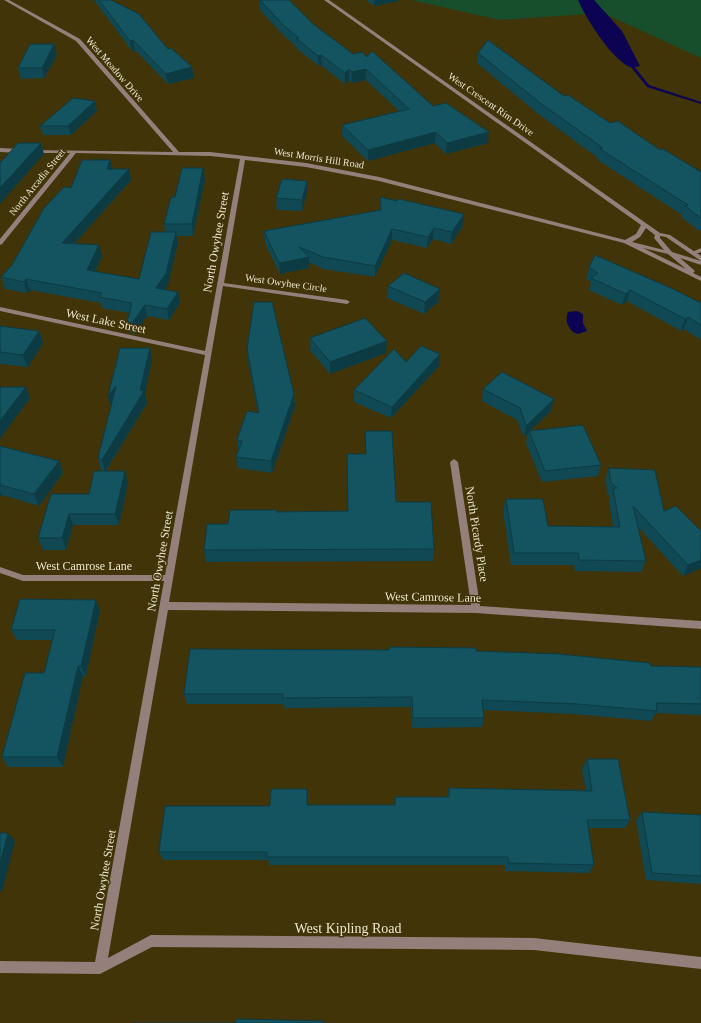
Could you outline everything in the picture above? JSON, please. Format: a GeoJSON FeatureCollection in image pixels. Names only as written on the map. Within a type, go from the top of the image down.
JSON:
{"type":"FeatureCollection","features":[{"type":"Feature","properties":{"kind":"street","name":"West Meadow Drive"},"geometry":{"type":"LineString","coordinates":[[6,0],[78,40],[177,153]]}},
{"type":"Feature","properties":{"kind":"street","name":"West Crescent Rim Drive"},"geometry":{"type":"LineString","coordinates":[[326,0],[658,234],[668,236],[701,259]]}},
{"type":"Feature","properties":{"kind":"street","name":"West Morris Hill Road"},"geometry":{"type":"LineString","coordinates":[[0,150],[177,153],[243,157],[306,165],[379,179],[670,253],[701,263]]}},
{"type":"Feature","properties":{"kind":"street","name":"North Arcadia Street"},"geometry":{"type":"LineString","coordinates":[[0,243],[74,152]]}},
{"type":"Feature","properties":{"kind":"street","name":"North Owyhee Street"},"geometry":{"type":"LineString","coordinates":[[100,968],[243,157]]}},
{"type":"Feature","properties":{"kind":"street"},"geometry":{"type":"LineString","coordinates":[[626,242],[638,237],[644,224]]}},
{"type":"Feature","properties":{"kind":"street","name":"West Crescent Rim Drive"},"geometry":{"type":"LineString","coordinates":[[658,234],[657,238],[670,253],[701,279]]}},
{"type":"Feature","properties":{"kind":"street","name":"West Morris Hill Road"},"geometry":{"type":"LineString","coordinates":[[626,242],[701,279]]}},
{"type":"Feature","properties":{"kind":"street"},"geometry":{"type":"LineString","coordinates":[[693,253],[701,250]]}},
{"type":"Feature","properties":{"kind":"street","name":"West Owyhee Circle"},"geometry":{"type":"LineString","coordinates":[[221,284],[347,302]]}},
{"type":"Feature","properties":{"kind":"street","name":"West Lake Street"},"geometry":{"type":"LineString","coordinates":[[0,309],[208,354]]}},
{"type":"Feature","properties":{"kind":"street","name":"North Picardy Place"},"geometry":{"type":"LineString","coordinates":[[454,462],[476,609]]}},
{"type":"Feature","properties":{"kind":"street","name":"West Camrose Lane"},"geometry":{"type":"LineString","coordinates":[[0,570],[23,578],[169,578]]}},
{"type":"Feature","properties":{"kind":"street","name":"West Camrose Lane"},"geometry":{"type":"LineString","coordinates":[[164,606],[476,609],[701,624]]}},
{"type":"Feature","properties":{"kind":"street","name":"West Kipling Road"},"geometry":{"type":"LineString","coordinates":[[0,967],[100,968],[151,942],[534,944],[701,963]]}},
{"type":"Feature","properties":{"kind":"green space"},"geometry":{"type":"Polygon","coordinates":[[[411,0],[701,0],[701,58],[603,13],[500,20],[411,0]]]}},
{"type":"Feature","properties":{"kind":"shaded area"},"geometry":{"type":"Polygon","coordinates":[[[578,0],[594,0],[622,31],[640,66],[628,66],[612,53],[592,26],[578,0]]]}},
{"type":"Feature","properties":{"kind":"shaded area"},"geometry":{"type":"Polygon","coordinates":[[[577,311],[583,314],[583,323],[587,331],[578,334],[573,332],[568,325],[567,320],[568,312],[577,311]]]}},
{"type":"Feature","properties":{"kind":"building"},"geometry":{"type":"Polygon","coordinates":[[[99,0],[111,0],[139,14],[168,49],[171,48],[192,67],[166,74],[133,40],[130,41],[99,0]]]}},
{"type":"Feature","properties":{"kind":"building"},"geometry":{"type":"Polygon","coordinates":[[[260,0],[289,0],[313,24],[353,54],[362,52],[367,57],[372,51],[433,106],[446,103],[489,132],[447,143],[436,132],[368,150],[342,125],[409,109],[366,69],[352,72],[349,69],[345,73],[321,55],[318,56],[296,38],[299,38],[284,26],[260,0]]]}},
{"type":"Feature","properties":{"kind":"building"},"geometry":{"type":"Polygon","coordinates":[[[488,40],[564,96],[568,95],[610,123],[618,121],[660,150],[663,149],[701,172],[701,218],[685,206],[688,205],[600,149],[603,148],[539,102],[478,53],[488,40]]]}},
{"type":"Feature","properties":{"kind":"building"},"geometry":{"type":"Polygon","coordinates":[[[30,44],[54,44],[42,68],[18,68],[30,44]]]}},
{"type":"Feature","properties":{"kind":"building"},"geometry":{"type":"Polygon","coordinates":[[[73,98],[95,101],[68,126],[40,126],[73,98]]]}},
{"type":"Feature","properties":{"kind":"building"},"geometry":{"type":"Polygon","coordinates":[[[18,143],[41,143],[0,188],[0,162],[18,143]]]}},
{"type":"Feature","properties":{"kind":"building"},"geometry":{"type":"Polygon","coordinates":[[[82,160],[110,160],[107,169],[129,169],[62,243],[99,245],[87,270],[139,279],[151,232],[176,232],[166,273],[156,288],[178,292],[167,309],[145,305],[132,323],[127,322],[132,303],[99,297],[102,293],[26,279],[24,282],[1,277],[12,265],[44,208],[64,187],[71,188],[82,160]]]}},
{"type":"Feature","properties":{"kind":"building"},"geometry":{"type":"Polygon","coordinates":[[[182,168],[203,168],[192,224],[164,224],[171,197],[175,197],[182,168]]]}},
{"type":"Feature","properties":{"kind":"building"},"geometry":{"type":"Polygon","coordinates":[[[282,179],[307,181],[302,200],[276,198],[282,179]]]}},
{"type":"Feature","properties":{"kind":"building"},"geometry":{"type":"Polygon","coordinates":[[[380,197],[397,201],[399,199],[464,214],[452,232],[434,228],[428,237],[392,229],[375,266],[323,257],[299,247],[309,257],[279,263],[264,231],[381,210],[380,197]]]}},
{"type":"Feature","properties":{"kind":"building"},"geometry":{"type":"Polygon","coordinates":[[[595,255],[673,289],[701,303],[701,325],[688,317],[685,319],[630,290],[626,294],[591,278],[598,273],[589,267],[595,255]]]}},
{"type":"Feature","properties":{"kind":"building"},"geometry":{"type":"Polygon","coordinates":[[[404,273],[440,289],[425,302],[388,286],[404,273]]]}},
{"type":"Feature","properties":{"kind":"building"},"geometry":{"type":"Polygon","coordinates":[[[254,302],[272,302],[294,394],[271,461],[236,457],[242,441],[237,440],[247,411],[259,413],[247,349],[254,302]]]}},
{"type":"Feature","properties":{"kind":"building"},"geometry":{"type":"Polygon","coordinates":[[[365,318],[387,341],[330,362],[310,338],[365,318]]]}},
{"type":"Feature","properties":{"kind":"building"},"geometry":{"type":"Polygon","coordinates":[[[0,326],[39,331],[23,355],[0,352],[0,326]]]}},
{"type":"Feature","properties":{"kind":"building"},"geometry":{"type":"Polygon","coordinates":[[[421,346],[440,354],[392,407],[354,390],[394,349],[406,362],[421,346]]]}},
{"type":"Feature","properties":{"kind":"building"},"geometry":{"type":"Polygon","coordinates":[[[120,348],[150,348],[140,390],[144,391],[102,460],[98,458],[116,386],[108,396],[120,348]]]}},
{"type":"Feature","properties":{"kind":"building"},"geometry":{"type":"Polygon","coordinates":[[[502,372],[554,399],[526,426],[520,408],[483,389],[502,372]]]}},
{"type":"Feature","properties":{"kind":"building"},"geometry":{"type":"Polygon","coordinates":[[[0,387],[26,387],[0,421],[0,387]]]}},
{"type":"Feature","properties":{"kind":"building"},"geometry":{"type":"Polygon","coordinates":[[[583,425],[601,465],[545,471],[529,431],[583,425]]]}},
{"type":"Feature","properties":{"kind":"building"},"geometry":{"type":"Polygon","coordinates":[[[365,431],[392,431],[396,502],[431,502],[434,549],[204,550],[207,524],[228,524],[230,510],[277,510],[277,512],[348,511],[347,454],[366,454],[365,431]]]}},
{"type":"Feature","properties":{"kind":"building"},"geometry":{"type":"Polygon","coordinates":[[[0,446],[59,461],[34,494],[0,485],[0,446]]]}},
{"type":"Feature","properties":{"kind":"building"},"geometry":{"type":"Polygon","coordinates":[[[609,468],[655,470],[664,511],[676,506],[701,531],[701,560],[688,565],[633,506],[646,561],[579,560],[578,553],[514,553],[506,499],[543,499],[548,526],[620,527],[613,489],[617,488],[611,483],[609,468]]]}},
{"type":"Feature","properties":{"kind":"building"},"geometry":{"type":"Polygon","coordinates":[[[94,471],[125,471],[115,514],[69,514],[62,538],[38,538],[51,494],[89,494],[94,471]]]}},
{"type":"Feature","properties":{"kind":"building"},"geometry":{"type":"Polygon","coordinates":[[[20,599],[96,600],[81,666],[78,666],[57,757],[2,757],[25,673],[44,673],[55,630],[11,630],[20,599]]]}},
{"type":"Feature","properties":{"kind":"building"},"geometry":{"type":"Polygon","coordinates":[[[389,647],[476,648],[476,651],[559,654],[650,663],[651,666],[701,667],[701,704],[656,703],[657,711],[577,704],[482,700],[484,718],[413,718],[412,697],[282,698],[283,694],[184,694],[190,649],[389,650],[389,647]]]}},
{"type":"Feature","properties":{"kind":"building"},"geometry":{"type":"Polygon","coordinates":[[[587,759],[618,759],[630,820],[587,820],[594,865],[509,863],[508,857],[267,857],[267,852],[159,852],[165,806],[270,806],[271,789],[307,789],[307,805],[395,805],[395,797],[449,797],[449,788],[592,791],[587,759]]]}},
{"type":"Feature","properties":{"kind":"building"},"geometry":{"type":"Polygon","coordinates":[[[642,812],[701,815],[701,876],[652,873],[642,812]]]}},
{"type":"Feature","properties":{"kind":"building"},"geometry":{"type":"Polygon","coordinates":[[[0,833],[8,833],[0,864],[0,833]]]}},
{"type":"Feature","properties":{"kind":"building"},"geometry":{"type":"Polygon","coordinates":[[[236,1019],[324,1021],[324,1023],[236,1023],[236,1019]]]}},
{"type":"Feature","properties":{"kind":"waterway"},"geometry":{"type":"LineString","coordinates":[[628,61],[648,86],[701,103]]}}]}
